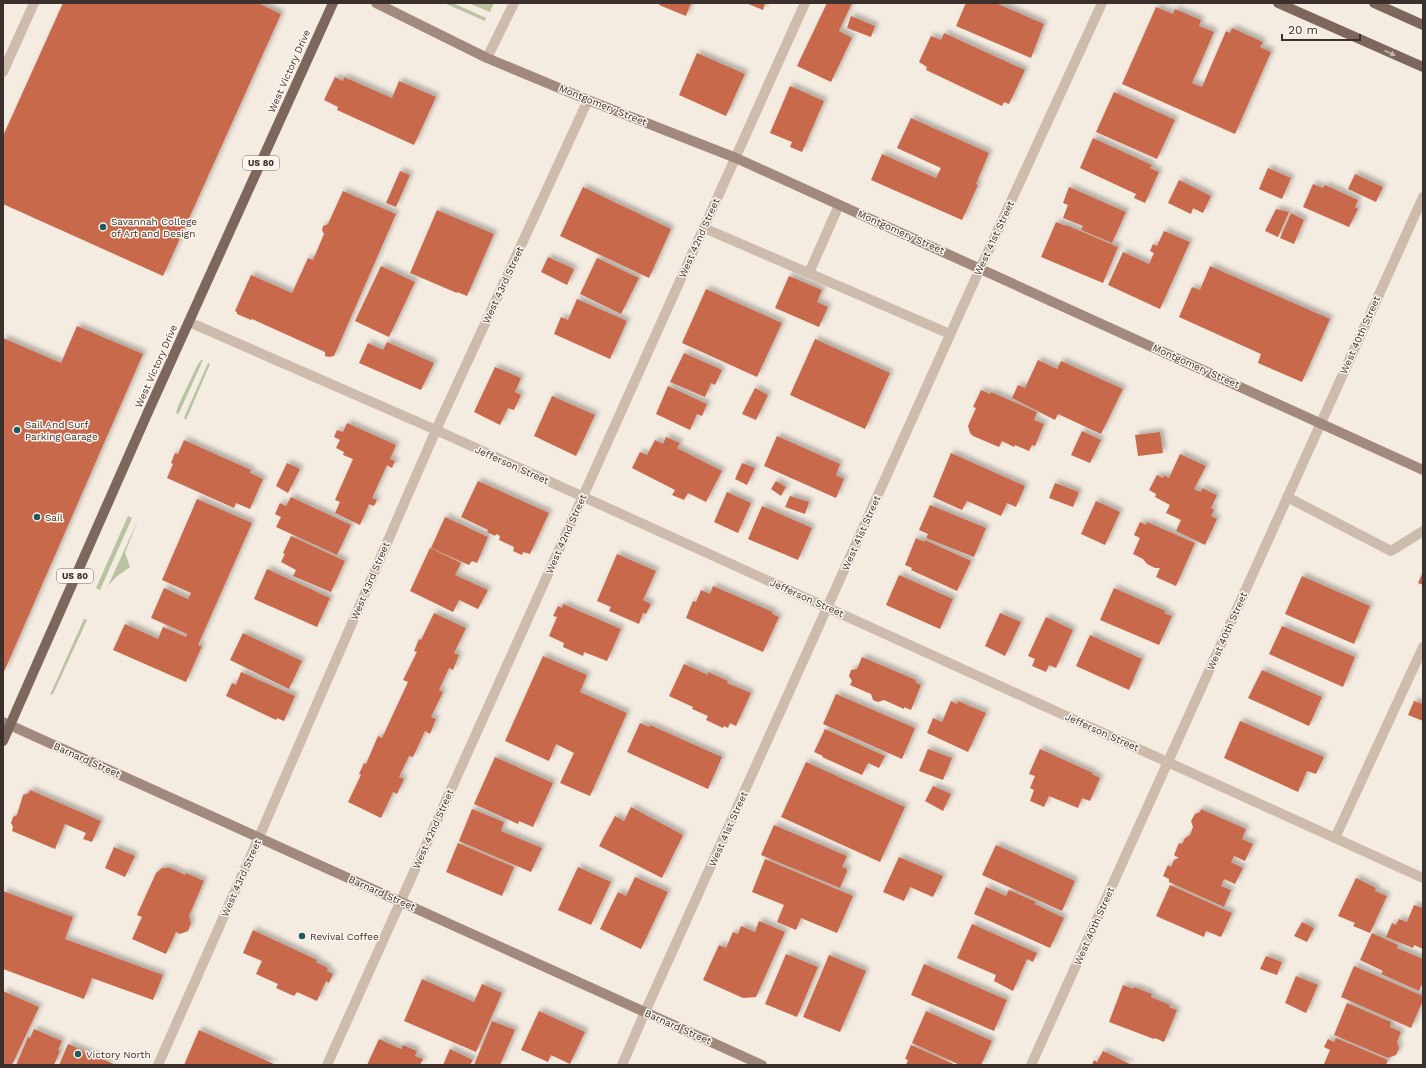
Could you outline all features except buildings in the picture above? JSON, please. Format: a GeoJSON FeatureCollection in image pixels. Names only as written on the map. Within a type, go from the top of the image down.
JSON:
{"type":"FeatureCollection","features":[{"type":"Feature","properties":{"kind":"main road","name":"West Victory Drive"},"geometry":{"type":"LineString","coordinates":[[3,741],[7,724],[333,3]]}},
{"type":"Feature","properties":{"kind":"main road","name":"Montgomery Street"},"geometry":{"type":"LineString","coordinates":[[376,3],[487,58],[588,100],[736,158],[1423,470]]}},
{"type":"Feature","properties":{"kind":"main road"},"geometry":{"type":"LineString","coordinates":[[1278,3],[1423,67]]}},
{"type":"Feature","properties":{"kind":"main road"},"geometry":{"type":"LineString","coordinates":[[1374,3],[1423,25]]}},
{"type":"Feature","properties":{"kind":"main road","name":"Barnard Street"},"geometry":{"type":"LineString","coordinates":[[7,724],[762,1065]]}},
{"type":"Feature","properties":{"kind":"street"},"geometry":{"type":"LineString","coordinates":[[3,72],[34,3]]}},
{"type":"Feature","properties":{"kind":"street"},"geometry":{"type":"LineString","coordinates":[[487,58],[514,3]]}},
{"type":"Feature","properties":{"kind":"street","name":"West 42nd Street"},"geometry":{"type":"LineString","coordinates":[[327,1065],[805,3]]}},
{"type":"Feature","properties":{"kind":"street","name":"West 41st Street"},"geometry":{"type":"LineString","coordinates":[[622,1065],[950,334],[1102,3]]}},
{"type":"Feature","properties":{"kind":"street","name":"West 43rd Street"},"geometry":{"type":"LineString","coordinates":[[158,1065],[436,430],[588,100]]}},
{"type":"Feature","properties":{"kind":"street","name":"West 40th Street"},"geometry":{"type":"LineString","coordinates":[[1031,1065],[1423,197]]}},
{"type":"Feature","properties":{"kind":"street"},"geometry":{"type":"LineString","coordinates":[[809,273],[839,205]]}},
{"type":"Feature","properties":{"kind":"street"},"geometry":{"type":"LineString","coordinates":[[704,228],[950,334]]}},
{"type":"Feature","properties":{"kind":"street","name":"Jefferson Street"},"geometry":{"type":"LineString","coordinates":[[189,322],[436,430],[1423,878]]}},
{"type":"Feature","properties":{"kind":"street"},"geometry":{"type":"LineString","coordinates":[[1287,497],[1391,551],[1423,531]]}},
{"type":"Feature","properties":{"kind":"street"},"geometry":{"type":"LineString","coordinates":[[1335,838],[1423,646]]}},
{"type":"Feature","properties":{"kind":"green space"},"geometry":{"type":"Polygon","coordinates":[[[444,3],[453,3],[486,18],[485,21],[444,3]]]}},
{"type":"Feature","properties":{"kind":"green space"},"geometry":{"type":"Polygon","coordinates":[[[468,3],[494,3],[490,12],[468,3]]]}},
{"type":"Feature","properties":{"kind":"green space"},"geometry":{"type":"Polygon","coordinates":[[[201,360],[203,360],[178,414],[176,413],[178,406],[201,360]]]}},
{"type":"Feature","properties":{"kind":"green space"},"geometry":{"type":"Polygon","coordinates":[[[208,363],[210,364],[186,420],[184,418],[208,363]]]}},
{"type":"Feature","properties":{"kind":"green space"},"geometry":{"type":"Polygon","coordinates":[[[128,516],[132,518],[100,590],[96,588],[128,516]]]}},
{"type":"Feature","properties":{"kind":"green space"},"geometry":{"type":"Polygon","coordinates":[[[138,520],[125,553],[130,567],[116,577],[108,586],[138,520]]]}},
{"type":"Feature","properties":{"kind":"green space"},"geometry":{"type":"Polygon","coordinates":[[[84,619],[87,620],[53,694],[50,695],[84,619]]]}},
{"type":"Feature","properties":{"kind":"place","name":"Savannah College of Art and Design"},"geometry":{"type":"Point","coordinates":[103,227]}},
{"type":"Feature","properties":{"kind":"place","name":"Sail And Surf Parking Garage"},"geometry":{"type":"Point","coordinates":[17,430]}},
{"type":"Feature","properties":{"kind":"place","name":"Sail"},"geometry":{"type":"Point","coordinates":[37,517]}},
{"type":"Feature","properties":{"kind":"place","name":"Revival Coffee"},"geometry":{"type":"Point","coordinates":[302,936]}},
{"type":"Feature","properties":{"kind":"place","name":"Victory North"},"geometry":{"type":"Point","coordinates":[78,1054]}}]}
